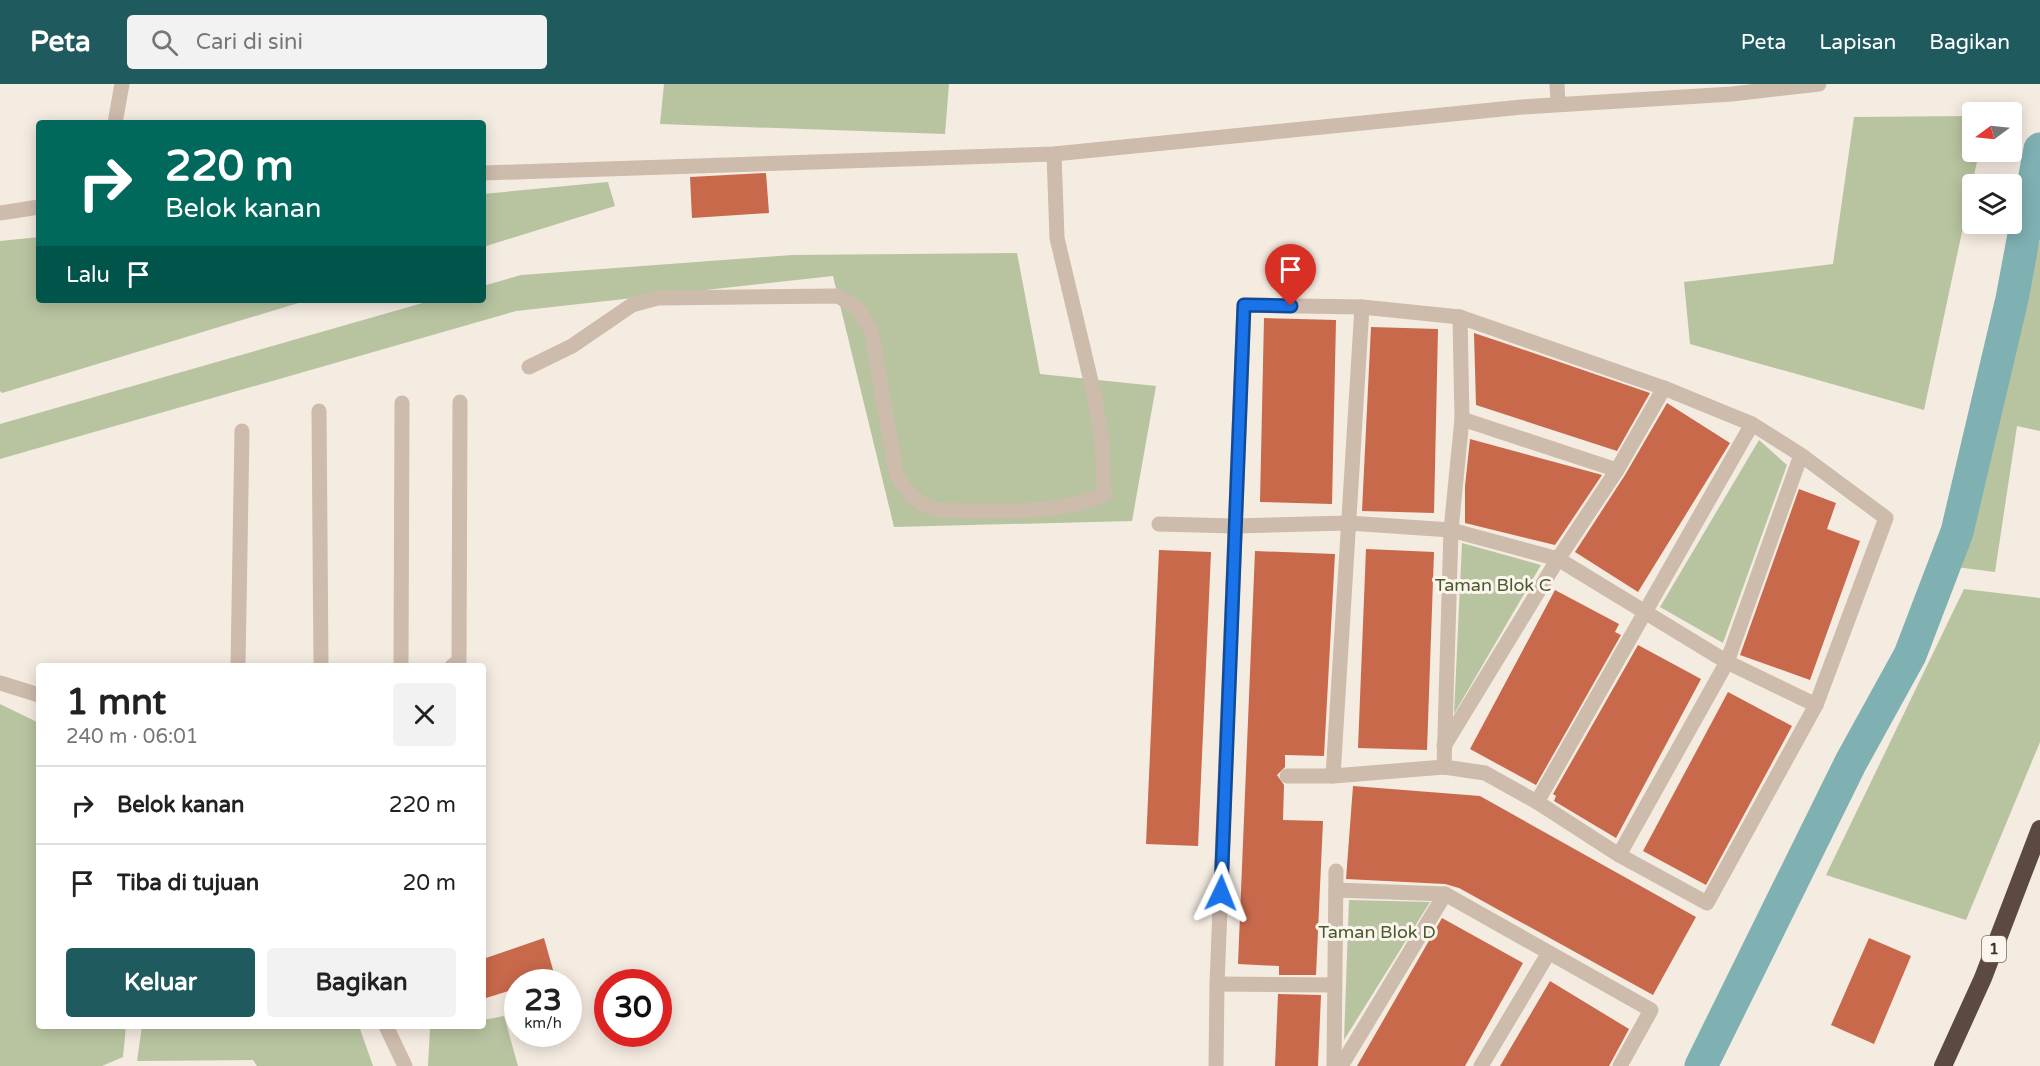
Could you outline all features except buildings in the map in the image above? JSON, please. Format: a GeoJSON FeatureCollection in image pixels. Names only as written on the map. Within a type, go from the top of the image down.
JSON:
{"type":"FeatureCollection","features":[{"type":"Feature","properties":{"kind":"highway","name":"1"},"geometry":{"type":"LineString","coordinates":[[1943,1066],[1983,978],[2040,829]]}},
{"type":"Feature","properties":{"kind":"street"},"geometry":{"type":"LineString","coordinates":[[116,120],[122,84]]}},
{"type":"Feature","properties":{"kind":"street"},"geometry":{"type":"LineString","coordinates":[[1557,84],[1558,104]]}},
{"type":"Feature","properties":{"kind":"street"},"geometry":{"type":"LineString","coordinates":[[486,173],[1054,154],[1558,104],[1732,94],[1820,84]]}},
{"type":"Feature","properties":{"kind":"street"},"geometry":{"type":"LineString","coordinates":[[529,368],[572,346],[632,304],[658,298],[838,296],[857,308],[871,329],[896,472],[902,485],[926,507],[950,511],[1041,510],[1083,504],[1104,495],[1102,441],[1094,394],[1057,238],[1054,154]]}},
{"type":"Feature","properties":{"kind":"street"},"geometry":{"type":"LineString","coordinates":[[0,213],[36,207]]}},
{"type":"Feature","properties":{"kind":"street"},"geometry":{"type":"LineString","coordinates":[[1216,1066],[1217,984],[1244,305],[1362,307],[1460,317],[1664,388],[1752,424],[1801,455],[1886,518],[1816,705],[1707,903],[1619,855],[1537,802],[1485,773],[1444,767],[1334,776],[1287,776]]}},
{"type":"Feature","properties":{"kind":"street"},"geometry":{"type":"LineString","coordinates":[[1334,776],[1362,307]]}},
{"type":"Feature","properties":{"kind":"street"},"geometry":{"type":"LineString","coordinates":[[1444,767],[1451,530],[1462,419],[1460,317]]}},
{"type":"Feature","properties":{"kind":"street"},"geometry":{"type":"LineString","coordinates":[[1443,748],[1558,559],[1617,470],[1664,388]]}},
{"type":"Feature","properties":{"kind":"street"},"geometry":{"type":"LineString","coordinates":[[456,663],[459,661],[460,402]]}},
{"type":"Feature","properties":{"kind":"street"},"geometry":{"type":"LineString","coordinates":[[401,663],[402,403]]}},
{"type":"Feature","properties":{"kind":"street"},"geometry":{"type":"LineString","coordinates":[[319,411],[321,663]]}},
{"type":"Feature","properties":{"kind":"street"},"geometry":{"type":"LineString","coordinates":[[1462,419],[1617,470]]}},
{"type":"Feature","properties":{"kind":"street"},"geometry":{"type":"LineString","coordinates":[[1537,802],[1752,424]]}},
{"type":"Feature","properties":{"kind":"street"},"geometry":{"type":"LineString","coordinates":[[238,663],[242,431]]}},
{"type":"Feature","properties":{"kind":"street"},"geometry":{"type":"LineString","coordinates":[[1619,855],[1727,662],[1801,455]]}},
{"type":"Feature","properties":{"kind":"street"},"geometry":{"type":"LineString","coordinates":[[1159,524],[1234,526],[1348,523],[1451,530],[1558,559],[1727,662],[1816,705]]}},
{"type":"Feature","properties":{"kind":"street"},"geometry":{"type":"LineString","coordinates":[[0,683],[36,694]]}},
{"type":"Feature","properties":{"kind":"street"},"geometry":{"type":"LineString","coordinates":[[1334,1066],[1336,871]]}},
{"type":"Feature","properties":{"kind":"street"},"geometry":{"type":"LineString","coordinates":[[1336,890],[1444,894],[1651,1010],[1620,1066]]}},
{"type":"Feature","properties":{"kind":"street"},"geometry":{"type":"LineString","coordinates":[[1341,1066],[1444,894]]}},
{"type":"Feature","properties":{"kind":"street"},"geometry":{"type":"LineString","coordinates":[[1481,1066],[1548,954]]}},
{"type":"Feature","properties":{"kind":"street"},"geometry":{"type":"LineString","coordinates":[[1217,984],[1334,985]]}},
{"type":"Feature","properties":{"kind":"street"},"geometry":{"type":"LineString","coordinates":[[387,1029],[405,1066]]}},
{"type":"Feature","properties":{"kind":"green space"},"geometry":{"type":"Polygon","coordinates":[[[664,84],[949,84],[945,134],[660,124],[664,84]]]}},
{"type":"Feature","properties":{"kind":"green space"},"geometry":{"type":"Polygon","coordinates":[[[1962,116],[1962,162],[1977,162],[1974,174],[1962,174],[1962,232],[1924,410],[1690,344],[1684,282],[1833,264],[1854,117],[1962,116]]]}},
{"type":"Feature","properties":{"kind":"green space"},"geometry":{"type":"Polygon","coordinates":[[[608,182],[615,206],[486,246],[486,194],[608,182]]]}},
{"type":"Feature","properties":{"kind":"green space"},"geometry":{"type":"Polygon","coordinates":[[[36,237],[36,303],[298,303],[2,393],[0,391],[0,241],[36,237]]]}},
{"type":"Feature","properties":{"kind":"green space"},"geometry":{"type":"Polygon","coordinates":[[[2040,241],[2040,431],[2017,426],[1995,572],[1956,567],[2040,241]]]}},
{"type":"Feature","properties":{"kind":"green space"},"geometry":{"type":"Polygon","coordinates":[[[1017,253],[1040,374],[1156,386],[1132,521],[894,527],[833,276],[516,311],[0,459],[0,424],[423,303],[486,303],[486,285],[521,275],[792,255],[1017,253]]]}},
{"type":"Feature","properties":{"kind":"green space"},"geometry":{"type":"Polygon","coordinates":[[[1759,440],[1787,465],[1723,643],[1660,607],[1759,440]]]}},
{"type":"Feature","properties":{"kind":"green space","name":"Taman Blok C"},"geometry":{"type":"Polygon","coordinates":[[[1462,543],[1541,565],[1454,714],[1462,543]]]}},
{"type":"Feature","properties":{"kind":"green space"},"geometry":{"type":"Polygon","coordinates":[[[1964,589],[2040,598],[2040,742],[1966,920],[1826,875],[1964,589]]]}},
{"type":"Feature","properties":{"kind":"green space"},"geometry":{"type":"Polygon","coordinates":[[[0,704],[36,722],[36,1029],[126,1029],[123,1057],[102,1066],[0,1066],[0,704]]]}},
{"type":"Feature","properties":{"kind":"green space","name":"Taman Blok D"},"geometry":{"type":"Polygon","coordinates":[[[1349,900],[1430,902],[1344,1040],[1349,900]]]}},
{"type":"Feature","properties":{"kind":"green space"},"geometry":{"type":"Polygon","coordinates":[[[504,1016],[504,1047],[513,1047],[518,1066],[428,1066],[430,1029],[486,1029],[486,1019],[504,1016]]]}},
{"type":"Feature","properties":{"kind":"green space"},"geometry":{"type":"Polygon","coordinates":[[[142,1029],[360,1029],[373,1066],[257,1066],[253,1060],[137,1061],[142,1029]]]}},
{"type":"Feature","properties":{"kind":"waterway"},"geometry":{"type":"LineString","coordinates":[[1701,1066],[1851,762],[1910,655],[1957,532],[2012,299],[2040,149]]}},
{"type":"Feature","properties":{"kind":"route"},"geometry":{"type":"LineString","coordinates":[[1221,893],[1244,305],[1291,306]]}}]}
